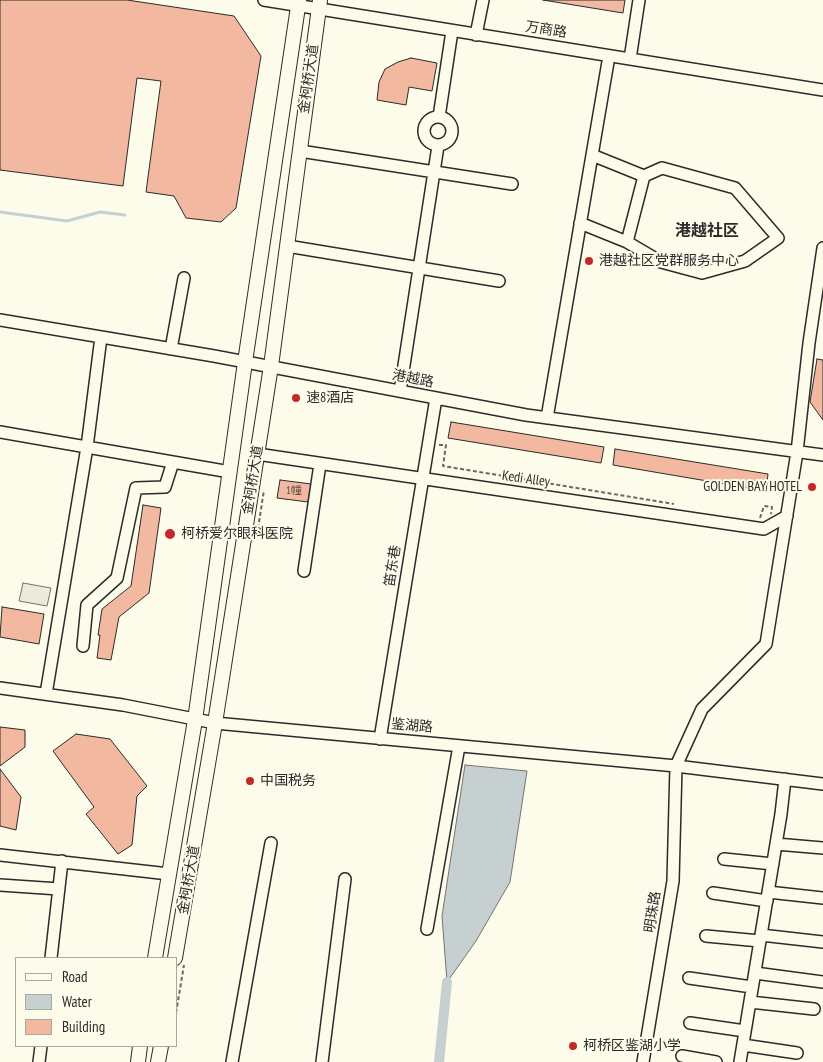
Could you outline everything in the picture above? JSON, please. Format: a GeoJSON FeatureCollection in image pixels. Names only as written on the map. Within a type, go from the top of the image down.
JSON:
{"type":"FeatureCollection","features":[{"type":"Feature","properties":{"kind":"main road","name":"金柯桥大道"},"geometry":{"type":"LineString","coordinates":[[155,957],[195,720],[245,362],[299,3]]}},
{"type":"Feature","properties":{"kind":"main road","name":"金柯桥大道"},"geometry":{"type":"LineString","coordinates":[[175,957],[215,722],[271,366],[319,5]]}},
{"type":"Feature","properties":{"kind":"main road"},"geometry":{"type":"LineString","coordinates":[[138,1062],[140,1047]]}},
{"type":"Feature","properties":{"kind":"main road"},"geometry":{"type":"LineString","coordinates":[[158,1062],[160,1047]]}},
{"type":"Feature","properties":{"kind":"street","name":"万商路"},"geometry":{"type":"LineString","coordinates":[[264,0],[319,5],[452,31],[823,90]]}},
{"type":"Feature","properties":{"kind":"street"},"geometry":{"type":"LineString","coordinates":[[476,35],[483,0]]}},
{"type":"Feature","properties":{"kind":"street"},"geometry":{"type":"LineString","coordinates":[[630,59],[639,0]]}},
{"type":"Feature","properties":{"kind":"street"},"geometry":{"type":"LineString","coordinates":[[439,116],[452,31]]}},
{"type":"Feature","properties":{"kind":"street"},"geometry":{"type":"LineString","coordinates":[[547,418],[609,56]]}},
{"type":"Feature","properties":{"kind":"street"},"geometry":{"type":"LineString","coordinates":[[439,116],[449,121],[453,132],[448,142],[438,146],[428,141],[424,131],[428,121],[439,116]]}},
{"type":"Feature","properties":{"kind":"street"},"geometry":{"type":"LineString","coordinates":[[400,392],[438,146]]}},
{"type":"Feature","properties":{"kind":"street"},"geometry":{"type":"LineString","coordinates":[[300,151],[512,184]]}},
{"type":"Feature","properties":{"kind":"street"},"geometry":{"type":"LineString","coordinates":[[580,223],[627,242],[661,262],[702,273],[746,261],[778,238],[735,188],[662,168],[644,176],[592,155]]}},
{"type":"Feature","properties":{"kind":"street"},"geometry":{"type":"LineString","coordinates":[[627,242],[644,176]]}},
{"type":"Feature","properties":{"kind":"street"},"geometry":{"type":"LineString","coordinates":[[287,246],[498,281]]}},
{"type":"Feature","properties":{"kind":"street"},"geometry":{"type":"LineString","coordinates":[[676,766],[702,710],[766,644],[797,452],[809,343],[823,248]]}},
{"type":"Feature","properties":{"kind":"street"},"geometry":{"type":"LineString","coordinates":[[171,349],[184,278]]}},
{"type":"Feature","properties":{"kind":"street","name":"港越路"},"geometry":{"type":"LineString","coordinates":[[0,320],[271,366],[400,392],[547,418],[823,455]]}},
{"type":"Feature","properties":{"kind":"street"},"geometry":{"type":"LineString","coordinates":[[46,694],[87,447],[101,337]]}},
{"type":"Feature","properties":{"kind":"street","name":"笛东巷"},"geometry":{"type":"LineString","coordinates":[[380,739],[436,398]]}},
{"type":"Feature","properties":{"kind":"street"},"geometry":{"type":"LineString","coordinates":[[0,432],[230,472]]}},
{"type":"Feature","properties":{"kind":"street","name":"Kedi Alley"},"geometry":{"type":"LineString","coordinates":[[257,454],[764,529],[787,516]]}},
{"type":"Feature","properties":{"kind":"street"},"geometry":{"type":"LineString","coordinates":[[82,646],[86,605],[117,578],[136,488],[164,487],[172,462]]}},
{"type":"Feature","properties":{"kind":"street"},"geometry":{"type":"LineString","coordinates":[[304,571],[320,464]]}},
{"type":"Feature","properties":{"kind":"street","name":"鉴湖路"},"geometry":{"type":"LineString","coordinates":[[0,688],[123,705],[195,720],[676,766],[823,784]]}},
{"type":"Feature","properties":{"kind":"street"},"geometry":{"type":"LineString","coordinates":[[427,929],[459,746]]}},
{"type":"Feature","properties":{"kind":"street","name":"明珠路"},"geometry":{"type":"LineString","coordinates":[[643,1062],[673,881],[676,766]]}},
{"type":"Feature","properties":{"kind":"street"},"geometry":{"type":"LineString","coordinates":[[740,1062],[785,779]]}},
{"type":"Feature","properties":{"kind":"street"},"geometry":{"type":"LineString","coordinates":[[232,1062],[271,843]]}},
{"type":"Feature","properties":{"kind":"street"},"geometry":{"type":"LineString","coordinates":[[776,844],[823,848]]}},
{"type":"Feature","properties":{"kind":"street"},"geometry":{"type":"LineString","coordinates":[[0,854],[169,874]]}},
{"type":"Feature","properties":{"kind":"street"},"geometry":{"type":"LineString","coordinates":[[724,859],[773,864]]}},
{"type":"Feature","properties":{"kind":"street"},"geometry":{"type":"LineString","coordinates":[[51,957],[62,861]]}},
{"type":"Feature","properties":{"kind":"street"},"geometry":{"type":"LineString","coordinates":[[322,1062],[345,879]]}},
{"type":"Feature","properties":{"kind":"street"},"geometry":{"type":"LineString","coordinates":[[0,885],[59,890]]}},
{"type":"Feature","properties":{"kind":"street"},"geometry":{"type":"LineString","coordinates":[[713,893],[823,898]]}},
{"type":"Feature","properties":{"kind":"street"},"geometry":{"type":"LineString","coordinates":[[706,936],[823,942]]}},
{"type":"Feature","properties":{"kind":"street"},"geometry":{"type":"LineString","coordinates":[[754,973],[823,982]]}},
{"type":"Feature","properties":{"kind":"street"},"geometry":{"type":"LineString","coordinates":[[689,978],[752,987]]}},
{"type":"Feature","properties":{"kind":"street"},"geometry":{"type":"LineString","coordinates":[[750,1002],[814,1009]]}},
{"type":"Feature","properties":{"kind":"street"},"geometry":{"type":"LineString","coordinates":[[690,1023],[745,1031]]}},
{"type":"Feature","properties":{"kind":"street"},"geometry":{"type":"LineString","coordinates":[[742,1045],[797,1052]]}},
{"type":"Feature","properties":{"kind":"street"},"geometry":{"type":"LineString","coordinates":[[39,1062],[41,1047]]}},
{"type":"Feature","properties":{"kind":"street"},"geometry":{"type":"LineString","coordinates":[[682,1056],[716,1062]]}},
{"type":"Feature","properties":{"kind":"path"},"geometry":{"type":"LineString","coordinates":[[446,445],[443,466],[674,504]]}},
{"type":"Feature","properties":{"kind":"path"},"geometry":{"type":"LineString","coordinates":[[751,517],[761,518],[764,506]]}},
{"type":"Feature","properties":{"kind":"shaded area"},"geometry":{"type":"Polygon","coordinates":[[[23,583],[51,588],[47,606],[19,601],[23,583]]]}},
{"type":"Feature","properties":{"kind":"water"},"geometry":{"type":"Polygon","coordinates":[[[465,765],[527,771],[510,882],[476,941],[447,982],[442,916],[465,765]]]}},
{"type":"Feature","properties":{"kind":"building"},"geometry":{"type":"Polygon","coordinates":[[[0,0],[127,0],[234,16],[261,56],[236,208],[221,222],[186,218],[174,196],[146,192],[161,81],[137,78],[123,186],[0,170],[0,0]]]}},
{"type":"Feature","properties":{"kind":"building"},"geometry":{"type":"Polygon","coordinates":[[[543,0],[625,0],[623,13],[543,0]]]}},
{"type":"Feature","properties":{"kind":"building"},"geometry":{"type":"Polygon","coordinates":[[[411,58],[437,63],[432,91],[409,87],[406,105],[377,100],[379,82],[385,69],[411,58]]]}},
{"type":"Feature","properties":{"kind":"building"},"geometry":{"type":"Polygon","coordinates":[[[817,359],[823,360],[823,420],[810,402],[817,359]]]}},
{"type":"Feature","properties":{"kind":"building"},"geometry":{"type":"Polygon","coordinates":[[[451,422],[604,447],[601,463],[448,438],[451,422]]]}},
{"type":"Feature","properties":{"kind":"building"},"geometry":{"type":"Polygon","coordinates":[[[615,449],[768,474],[766,491],[613,465],[615,449]]]}},
{"type":"Feature","properties":{"kind":"building"},"geometry":{"type":"Polygon","coordinates":[[[280,480],[311,484],[308,502],[277,498],[280,480]]]}},
{"type":"Feature","properties":{"kind":"building"},"geometry":{"type":"Polygon","coordinates":[[[143,505],[161,508],[149,593],[119,617],[111,660],[97,658],[102,609],[131,586],[143,505]]]}},
{"type":"Feature","properties":{"kind":"building"},"geometry":{"type":"Polygon","coordinates":[[[2,607],[44,614],[39,644],[0,637],[2,607]]]}},
{"type":"Feature","properties":{"kind":"building"},"geometry":{"type":"Polygon","coordinates":[[[0,727],[25,730],[25,747],[0,766],[0,727]]]}},
{"type":"Feature","properties":{"kind":"building"},"geometry":{"type":"Polygon","coordinates":[[[76,734],[110,739],[147,786],[137,796],[132,845],[118,854],[86,814],[94,807],[53,751],[76,734]]]}},
{"type":"Feature","properties":{"kind":"building"},"geometry":{"type":"Polygon","coordinates":[[[0,769],[21,797],[16,830],[0,826],[0,769]]]}},
{"type":"Feature","properties":{"kind":"waterway"},"geometry":{"type":"LineString","coordinates":[[0,212],[67,221],[100,212],[125,215]]}},
{"type":"Feature","properties":{"kind":"waterway"},"geometry":{"type":"LineString","coordinates":[[439,1062],[447,982]]}},
{"type":"Feature","properties":{"kind":"place","name":"港越社区党群服务中心"},"geometry":{"type":"Point","coordinates":[589,261]}},
{"type":"Feature","properties":{"kind":"place","name":"速8酒店"},"geometry":{"type":"Point","coordinates":[296,398]}},
{"type":"Feature","properties":{"kind":"place","name":"GOLDEN BAY HOTEL"},"geometry":{"type":"Point","coordinates":[812,487]}},
{"type":"Feature","properties":{"kind":"place","name":"柯桥爱尔眼科医院"},"geometry":{"type":"Point","coordinates":[170,534]}},
{"type":"Feature","properties":{"kind":"place","name":"中国税务"},"geometry":{"type":"Point","coordinates":[250,781]}},
{"type":"Feature","properties":{"kind":"place","name":"柯桥区鉴湖小学"},"geometry":{"type":"Point","coordinates":[573,1046]}},
{"type":"Feature","properties":{"kind":"district","name":"港越社区"},"geometry":{"type":"Point","coordinates":[707,231]}}]}
